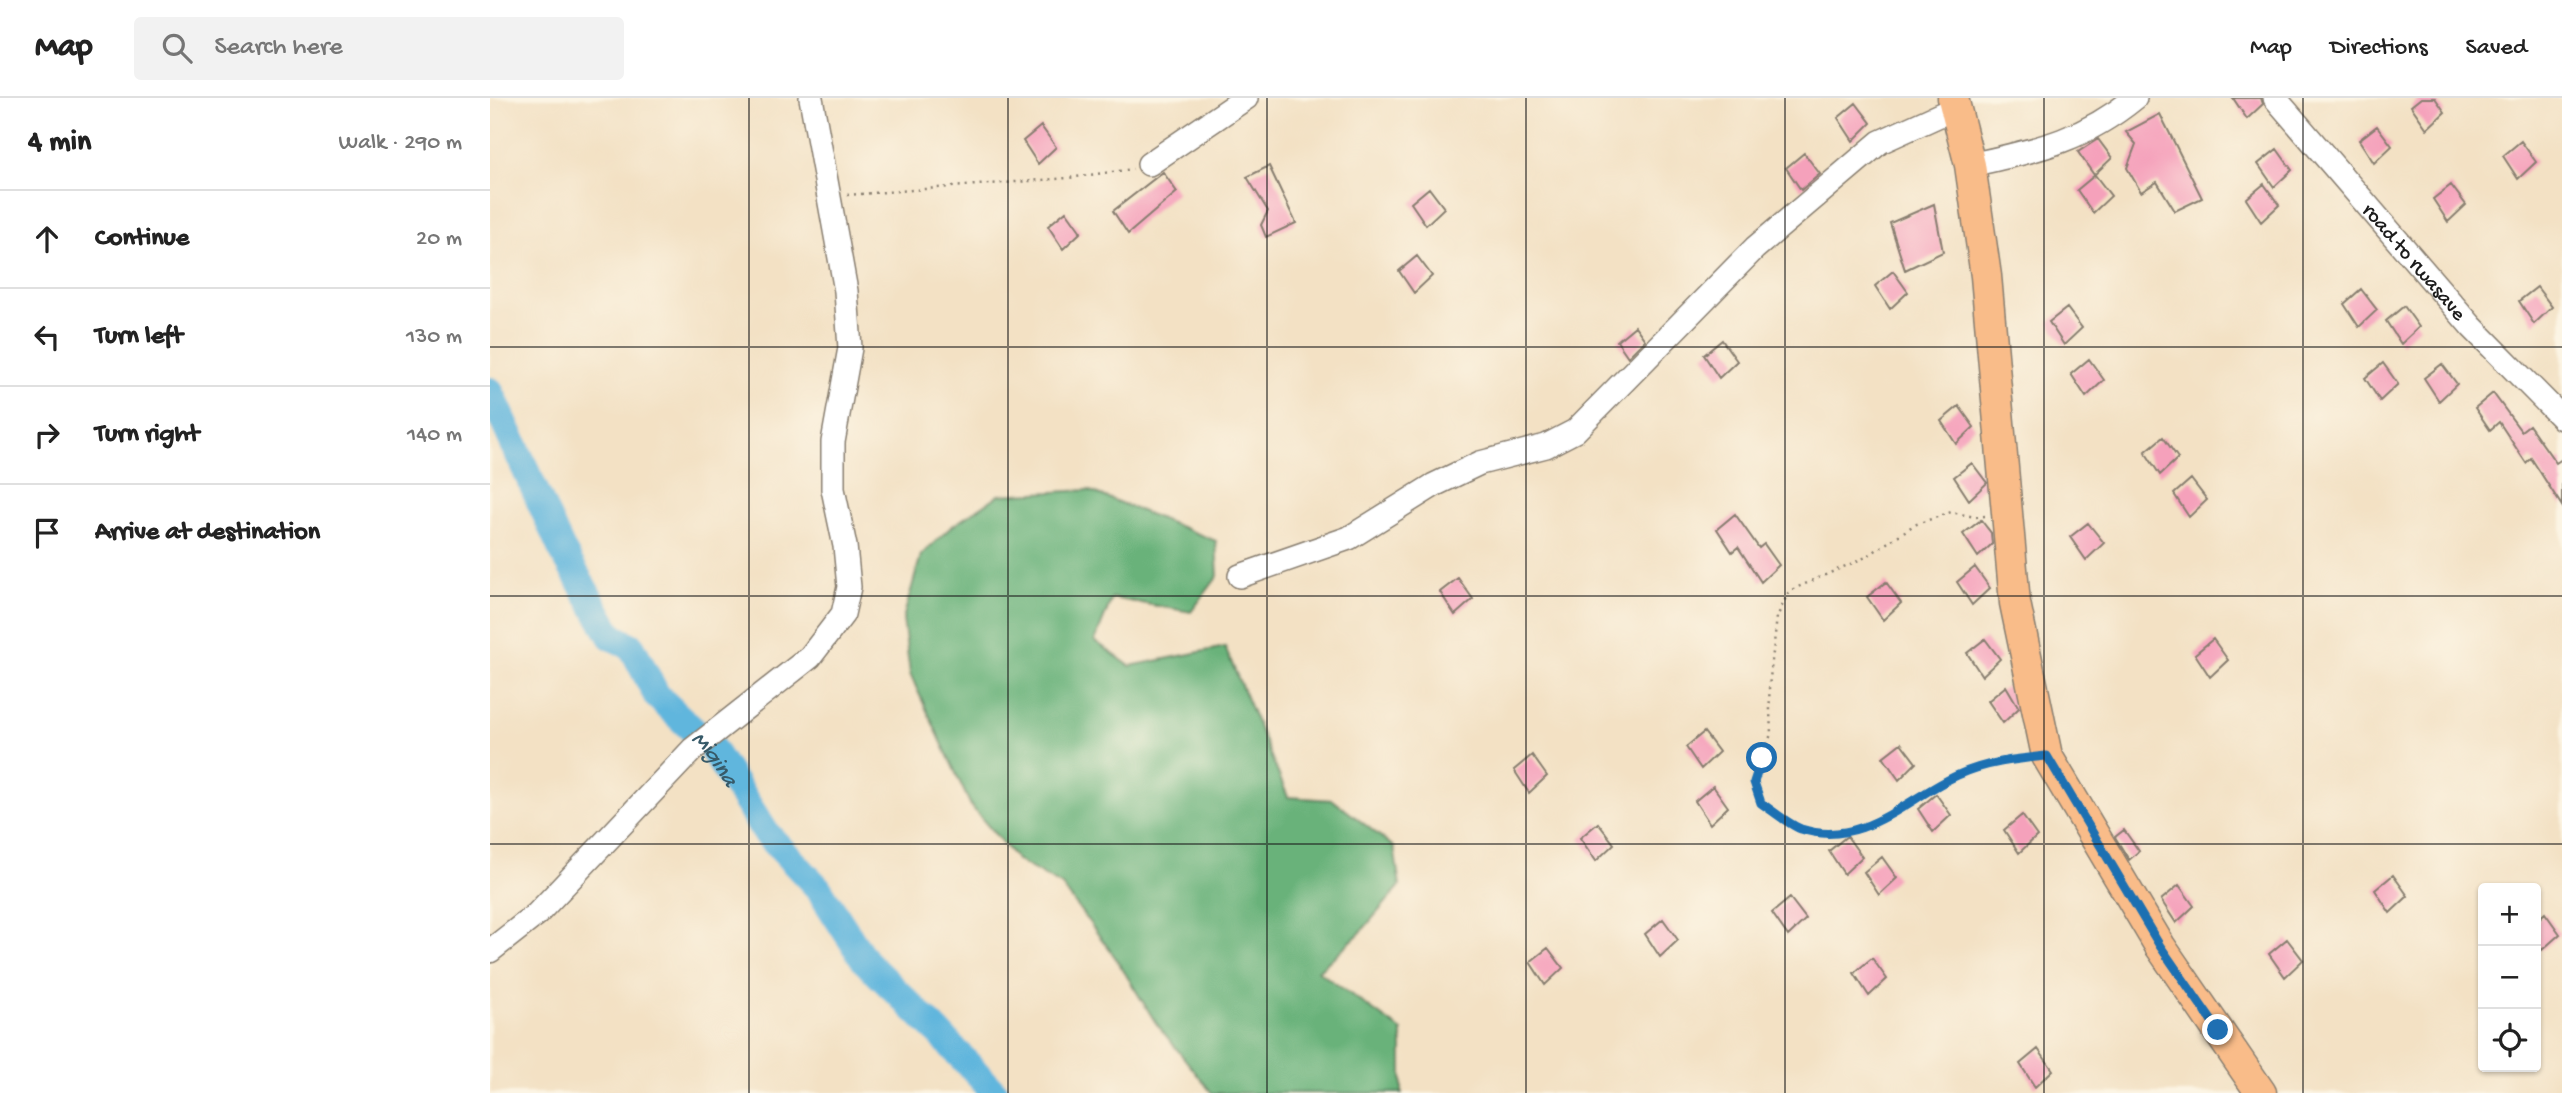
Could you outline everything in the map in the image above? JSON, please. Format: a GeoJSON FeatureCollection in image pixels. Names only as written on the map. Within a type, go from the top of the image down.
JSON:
{"type":"FeatureCollection","features":[{"type":"Feature","properties":{"kind":"main road"},"geometry":{"type":"LineString","coordinates":[[1954,103],[1969,165],[1986,276],[2015,603],[2047,756],[2160,946],[2261,1093]]}},
{"type":"Feature","properties":{"kind":"street"},"geometry":{"type":"LineString","coordinates":[[490,951],[537,914],[702,742],[810,657],[843,614],[849,587],[833,489],[834,442],[850,348],[846,291],[811,98]]}},
{"type":"Feature","properties":{"kind":"street"},"geometry":{"type":"LineString","coordinates":[[1149,164],[1246,98]]}},
{"type":"Feature","properties":{"kind":"street"},"geometry":{"type":"LineString","coordinates":[[1969,165],[2069,140],[2110,118],[2135,98]]}},
{"type":"Feature","properties":{"kind":"street","name":"road to rwasave"},"geometry":{"type":"LineString","coordinates":[[2275,98],[2472,327],[2562,418]]}},
{"type":"Feature","properties":{"kind":"street"},"geometry":{"type":"LineString","coordinates":[[1240,576],[1349,538],[1434,485],[1480,463],[1546,446],[1575,431],[1755,248],[1880,142],[1954,103]]}},
{"type":"Feature","properties":{"kind":"path"},"geometry":{"type":"LineString","coordinates":[[830,197],[1107,174],[1149,164]]}},
{"type":"Feature","properties":{"kind":"path"},"geometry":{"type":"LineString","coordinates":[[2005,513],[1975,517],[1951,512],[1914,525],[1866,556],[1789,591],[1777,617],[1769,687],[1771,734],[1754,782],[1761,803],[1801,829],[1843,832],[1894,815],[1957,775],[1990,764],[2047,756]]}},
{"type":"Feature","properties":{"kind":"green space"},"geometry":{"type":"Polygon","coordinates":[[[1088,490],[1216,541],[1218,576],[1191,612],[1112,598],[1095,641],[1130,666],[1225,647],[1288,797],[1333,800],[1394,847],[1400,886],[1360,933],[1318,971],[1402,1031],[1402,1093],[1212,1093],[1156,1023],[1115,957],[1062,886],[1017,860],[971,806],[910,674],[903,619],[921,555],[951,527],[999,495],[1088,490]]]}},
{"type":"Feature","properties":{"kind":"building"},"geometry":{"type":"Polygon","coordinates":[[[2233,98],[2261,98],[2263,104],[2247,119],[2233,98]]]}},
{"type":"Feature","properties":{"kind":"building"},"geometry":{"type":"Polygon","coordinates":[[[2421,98],[2435,98],[2445,112],[2427,129],[2411,106],[2421,98]]]}},
{"type":"Feature","properties":{"kind":"building"},"geometry":{"type":"Polygon","coordinates":[[[1856,103],[1871,123],[1853,141],[1838,118],[1856,103]]]}},
{"type":"Feature","properties":{"kind":"building"},"geometry":{"type":"Polygon","coordinates":[[[2160,114],[2202,198],[2175,211],[2157,182],[2141,192],[2127,168],[2136,144],[2126,132],[2160,114]]]}},
{"type":"Feature","properties":{"kind":"building"},"geometry":{"type":"Polygon","coordinates":[[[1041,126],[1056,147],[1038,164],[1023,141],[1041,126]]]}},
{"type":"Feature","properties":{"kind":"building"},"geometry":{"type":"Polygon","coordinates":[[[2377,126],[2392,146],[2374,163],[2359,140],[2377,126]]]}},
{"type":"Feature","properties":{"kind":"building"},"geometry":{"type":"Polygon","coordinates":[[[2098,139],[2112,158],[2094,175],[2078,152],[2098,139]]]}},
{"type":"Feature","properties":{"kind":"building"},"geometry":{"type":"Polygon","coordinates":[[[2521,141],[2536,162],[2518,179],[2503,156],[2521,141]]]}},
{"type":"Feature","properties":{"kind":"building"},"geometry":{"type":"Polygon","coordinates":[[[2277,149],[2292,170],[2274,187],[2258,164],[2277,149]]]}},
{"type":"Feature","properties":{"kind":"building"},"geometry":{"type":"Polygon","coordinates":[[[1804,153],[1820,174],[1801,190],[1786,168],[1804,153]]]}},
{"type":"Feature","properties":{"kind":"building"},"geometry":{"type":"Polygon","coordinates":[[[1269,166],[1296,223],[1266,237],[1261,225],[1268,211],[1247,177],[1269,166]]]}},
{"type":"Feature","properties":{"kind":"building"},"geometry":{"type":"Polygon","coordinates":[[[1163,172],[1177,192],[1128,234],[1113,211],[1163,172]]]}},
{"type":"Feature","properties":{"kind":"building"},"geometry":{"type":"Polygon","coordinates":[[[2095,175],[2111,196],[2093,213],[2077,190],[2095,175]]]}},
{"type":"Feature","properties":{"kind":"building"},"geometry":{"type":"Polygon","coordinates":[[[2264,184],[2279,205],[2261,222],[2246,199],[2264,184]]]}},
{"type":"Feature","properties":{"kind":"building"},"geometry":{"type":"Polygon","coordinates":[[[2451,185],[2466,205],[2448,222],[2433,199],[2451,185]]]}},
{"type":"Feature","properties":{"kind":"building"},"geometry":{"type":"Polygon","coordinates":[[[1429,188],[1444,208],[1426,225],[1411,203],[1429,188]]]}},
{"type":"Feature","properties":{"kind":"building"},"geometry":{"type":"Polygon","coordinates":[[[1934,204],[1943,252],[1905,270],[1890,223],[1934,204]]]}},
{"type":"Feature","properties":{"kind":"building"},"geometry":{"type":"Polygon","coordinates":[[[1066,211],[1081,232],[1063,249],[1048,226],[1066,211]]]}},
{"type":"Feature","properties":{"kind":"building"},"geometry":{"type":"Polygon","coordinates":[[[1417,256],[1432,276],[1414,293],[1399,271],[1417,256]]]}},
{"type":"Feature","properties":{"kind":"building"},"geometry":{"type":"Polygon","coordinates":[[[1893,271],[1908,292],[1890,309],[1875,286],[1893,271]]]}},
{"type":"Feature","properties":{"kind":"building"},"geometry":{"type":"Polygon","coordinates":[[[2537,287],[2552,307],[2534,324],[2519,301],[2537,287]]]}},
{"type":"Feature","properties":{"kind":"building"},"geometry":{"type":"Polygon","coordinates":[[[2361,289],[2377,310],[2359,327],[2344,304],[2361,289]]]}},
{"type":"Feature","properties":{"kind":"building"},"geometry":{"type":"Polygon","coordinates":[[[2404,306],[2419,327],[2401,344],[2386,321],[2404,306]]]}},
{"type":"Feature","properties":{"kind":"building"},"geometry":{"type":"Polygon","coordinates":[[[2067,308],[2082,328],[2064,345],[2049,322],[2067,308]]]}},
{"type":"Feature","properties":{"kind":"building"},"geometry":{"type":"Polygon","coordinates":[[[1635,326],[1645,340],[1628,357],[1617,341],[1635,326]]]}},
{"type":"Feature","properties":{"kind":"building"},"geometry":{"type":"Polygon","coordinates":[[[1722,340],[1737,361],[1719,378],[1704,355],[1722,340]]]}},
{"type":"Feature","properties":{"kind":"building"},"geometry":{"type":"Polygon","coordinates":[[[2089,359],[2104,380],[2086,397],[2071,374],[2089,359]]]}},
{"type":"Feature","properties":{"kind":"building"},"geometry":{"type":"Polygon","coordinates":[[[2383,363],[2398,384],[2380,401],[2365,378],[2383,363]]]}},
{"type":"Feature","properties":{"kind":"building"},"geometry":{"type":"Polygon","coordinates":[[[2442,364],[2457,384],[2439,401],[2424,378],[2442,364]]]}},
{"type":"Feature","properties":{"kind":"building"},"geometry":{"type":"Polygon","coordinates":[[[2493,393],[2521,431],[2529,425],[2556,463],[2562,459],[2562,506],[2531,458],[2526,463],[2499,422],[2490,430],[2475,408],[2493,393]]]}},
{"type":"Feature","properties":{"kind":"building"},"geometry":{"type":"Polygon","coordinates":[[[1959,406],[1974,427],[1956,444],[1941,421],[1959,406]]]}},
{"type":"Feature","properties":{"kind":"building"},"geometry":{"type":"Polygon","coordinates":[[[2163,437],[2178,458],[2160,475],[2145,452],[2163,437]]]}},
{"type":"Feature","properties":{"kind":"building"},"geometry":{"type":"Polygon","coordinates":[[[1972,463],[1987,483],[1969,500],[1954,477],[1972,463]]]}},
{"type":"Feature","properties":{"kind":"building"},"geometry":{"type":"Polygon","coordinates":[[[2191,479],[2207,500],[2189,517],[2174,494],[2191,479]]]}},
{"type":"Feature","properties":{"kind":"building"},"geometry":{"type":"Polygon","coordinates":[[[1735,514],[1759,548],[1764,544],[1779,565],[1761,582],[1738,547],[1732,552],[1717,529],[1735,514]]]}},
{"type":"Feature","properties":{"kind":"building"},"geometry":{"type":"Polygon","coordinates":[[[1981,520],[1991,533],[1992,544],[1978,557],[1963,534],[1981,520]]]}},
{"type":"Feature","properties":{"kind":"building"},"geometry":{"type":"Polygon","coordinates":[[[2088,523],[2104,543],[2086,560],[2070,537],[2088,523]]]}},
{"type":"Feature","properties":{"kind":"building"},"geometry":{"type":"Polygon","coordinates":[[[1975,567],[1990,588],[1972,605],[1957,582],[1975,567]]]}},
{"type":"Feature","properties":{"kind":"building"},"geometry":{"type":"Polygon","coordinates":[[[1458,578],[1473,599],[1455,615],[1440,592],[1458,578]]]}},
{"type":"Feature","properties":{"kind":"building"},"geometry":{"type":"Polygon","coordinates":[[[1886,582],[1901,603],[1883,620],[1867,597],[1886,582]]]}},
{"type":"Feature","properties":{"kind":"building"},"geometry":{"type":"Polygon","coordinates":[[[1985,639],[2000,659],[1982,676],[1967,653],[1985,639]]]}},
{"type":"Feature","properties":{"kind":"building"},"geometry":{"type":"Polygon","coordinates":[[[2213,639],[2228,660],[2210,677],[2195,654],[2213,639]]]}},
{"type":"Feature","properties":{"kind":"building"},"geometry":{"type":"Polygon","coordinates":[[[2006,686],[2019,708],[2003,723],[1988,701],[2006,686]]]}},
{"type":"Feature","properties":{"kind":"building"},"geometry":{"type":"Polygon","coordinates":[[[1704,732],[1719,752],[1701,769],[1686,747],[1704,732]]]}},
{"type":"Feature","properties":{"kind":"building"},"geometry":{"type":"Polygon","coordinates":[[[1901,743],[1916,763],[1899,780],[1883,757],[1901,743]]]}},
{"type":"Feature","properties":{"kind":"building"},"geometry":{"type":"Polygon","coordinates":[[[1532,755],[1547,776],[1529,793],[1514,770],[1532,755]]]}},
{"type":"Feature","properties":{"kind":"building"},"geometry":{"type":"Polygon","coordinates":[[[1713,786],[1728,807],[1710,824],[1695,801],[1713,786]]]}},
{"type":"Feature","properties":{"kind":"building"},"geometry":{"type":"Polygon","coordinates":[[[1936,794],[1951,815],[1933,832],[1918,809],[1936,794]]]}},
{"type":"Feature","properties":{"kind":"building"},"geometry":{"type":"Polygon","coordinates":[[[2022,815],[2037,836],[2019,853],[2004,830],[2022,815]]]}},
{"type":"Feature","properties":{"kind":"building"},"geometry":{"type":"Polygon","coordinates":[[[1598,823],[1614,844],[1596,861],[1580,838],[1598,823]]]}},
{"type":"Feature","properties":{"kind":"building"},"geometry":{"type":"Polygon","coordinates":[[[2124,830],[2139,851],[2129,860],[2115,837],[2124,830]]]}},
{"type":"Feature","properties":{"kind":"building"},"geometry":{"type":"Polygon","coordinates":[[[1847,836],[1862,857],[1844,874],[1829,851],[1847,836]]]}},
{"type":"Feature","properties":{"kind":"building"},"geometry":{"type":"Polygon","coordinates":[[[1882,857],[1897,878],[1879,895],[1864,872],[1882,857]]]}},
{"type":"Feature","properties":{"kind":"building"},"geometry":{"type":"Polygon","coordinates":[[[2393,875],[2408,896],[2390,913],[2375,890],[2393,875]]]}},
{"type":"Feature","properties":{"kind":"building"},"geometry":{"type":"Polygon","coordinates":[[[2179,885],[2194,906],[2176,923],[2161,900],[2179,885]]]}},
{"type":"Feature","properties":{"kind":"building"},"geometry":{"type":"Polygon","coordinates":[[[1790,898],[1806,919],[1788,936],[1772,913],[1790,898]]]}},
{"type":"Feature","properties":{"kind":"building"},"geometry":{"type":"Polygon","coordinates":[[[2545,913],[2560,934],[2542,950],[2541,948],[2541,917],[2545,913]]]}},
{"type":"Feature","properties":{"kind":"building"},"geometry":{"type":"Polygon","coordinates":[[[1663,919],[1678,940],[1660,957],[1645,934],[1663,919]]]}},
{"type":"Feature","properties":{"kind":"building"},"geometry":{"type":"Polygon","coordinates":[[[2287,939],[2303,960],[2285,977],[2269,954],[2287,939]]]}},
{"type":"Feature","properties":{"kind":"building"},"geometry":{"type":"Polygon","coordinates":[[[1548,948],[1563,968],[1545,985],[1530,962],[1548,948]]]}},
{"type":"Feature","properties":{"kind":"building"},"geometry":{"type":"Polygon","coordinates":[[[1872,958],[1887,979],[1869,996],[1854,973],[1872,958]]]}},
{"type":"Feature","properties":{"kind":"building"},"geometry":{"type":"Polygon","coordinates":[[[2038,1049],[2053,1070],[2035,1087],[2020,1064],[2038,1049]]]}},
{"type":"Feature","properties":{"kind":"waterway","name":"Migina"},"geometry":{"type":"LineString","coordinates":[[490,391],[561,548],[611,636],[632,647],[657,696],[711,747],[766,833],[818,888],[865,961],[938,1032],[995,1093]]}},
{"type":"Feature","properties":{"kind":"route"},"geometry":{"type":"LineString","coordinates":[[1762,758],[1754,782],[1761,803],[1801,829],[1843,832],[1894,815],[1957,775],[1990,764],[2047,756],[2160,946],[2218,1030]]}}]}
